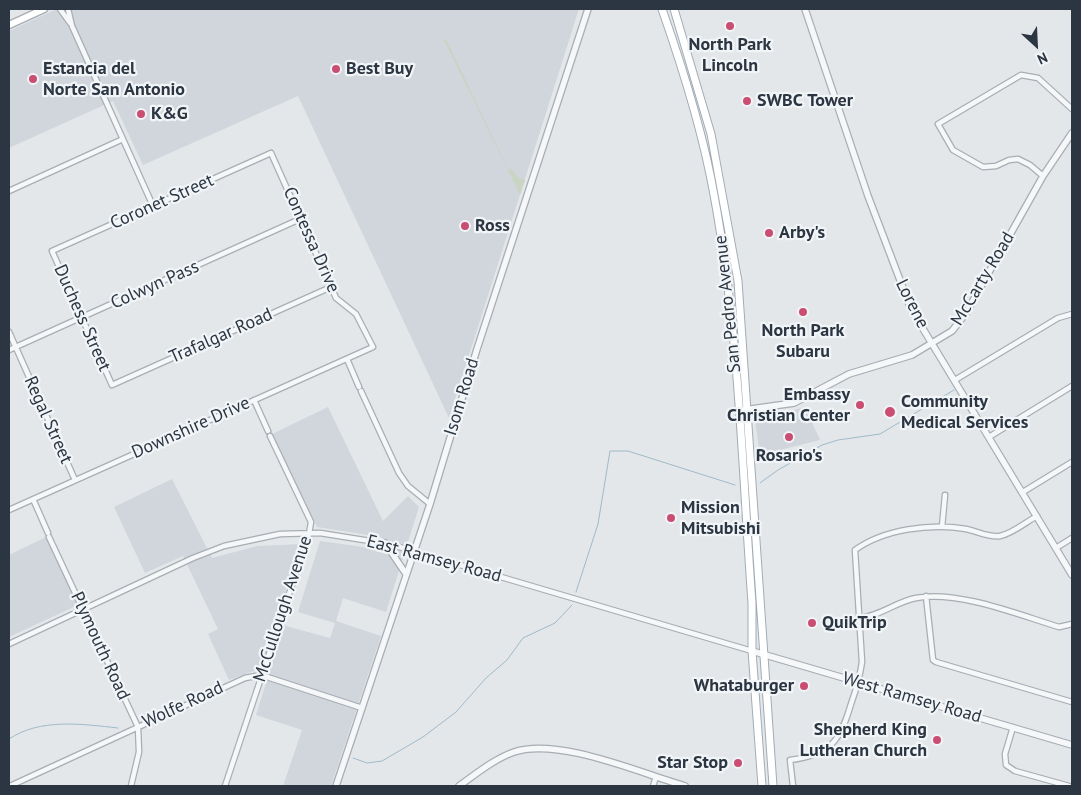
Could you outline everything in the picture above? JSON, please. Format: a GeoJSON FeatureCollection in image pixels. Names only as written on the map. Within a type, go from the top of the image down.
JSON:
{"type":"FeatureCollection","features":[{"type":"Feature","properties":{"kind":"main road"},"geometry":{"type":"LineString","coordinates":[[9,25],[44,9]]}},
{"type":"Feature","properties":{"kind":"main road","name":"San Pedro Avenue"},"geometry":{"type":"LineString","coordinates":[[662,9],[699,129],[714,193],[722,240],[731,310],[752,603],[752,651],[762,786]]}},
{"type":"Feature","properties":{"kind":"main road","name":"San Pedro Avenue"},"geometry":{"type":"LineString","coordinates":[[674,9],[709,127],[738,281],[773,786]]}},
{"type":"Feature","properties":{"kind":"main road"},"geometry":{"type":"LineString","coordinates":[[695,114],[705,111]]}},
{"type":"Feature","properties":{"kind":"main road"},"geometry":{"type":"LineString","coordinates":[[699,129],[709,127]]}},
{"type":"Feature","properties":{"kind":"main road"},"geometry":{"type":"LineString","coordinates":[[747,538],[756,537]]}},
{"type":"Feature","properties":{"kind":"street"},"geometry":{"type":"LineString","coordinates":[[60,9],[72,26],[152,206]]}},
{"type":"Feature","properties":{"kind":"street"},"geometry":{"type":"LineString","coordinates":[[68,9],[72,26]]}},
{"type":"Feature","properties":{"kind":"street","name":"Isom Road"},"geometry":{"type":"LineString","coordinates":[[336,786],[430,504],[480,340],[588,9]]}},
{"type":"Feature","properties":{"kind":"street","name":"Lorene"},"geometry":{"type":"LineString","coordinates":[[805,9],[897,278],[911,309],[1072,575]]}},
{"type":"Feature","properties":{"kind":"street"},"geometry":{"type":"LineString","coordinates":[[1043,176],[1030,165],[1018,159],[1009,160],[996,166],[983,167],[953,150],[938,124],[1021,76],[1038,78],[1072,109]]}},
{"type":"Feature","properties":{"kind":"street","name":"McCarty Road"},"geometry":{"type":"LineString","coordinates":[[738,411],[794,403],[849,374],[900,361],[933,344],[952,331],[962,319],[1043,176],[1072,133]]}},
{"type":"Feature","properties":{"kind":"street"},"geometry":{"type":"LineString","coordinates":[[9,191],[123,139]]}},
{"type":"Feature","properties":{"kind":"street","name":"Coronet Street"},"geometry":{"type":"LineString","coordinates":[[52,251],[271,153]]}},
{"type":"Feature","properties":{"kind":"street","name":"Contessa Drive"},"geometry":{"type":"LineString","coordinates":[[271,153],[331,287],[340,303],[356,314],[374,347]]}},
{"type":"Feature","properties":{"kind":"street","name":"Colwyn Pass"},"geometry":{"type":"LineString","coordinates":[[9,350],[300,220]]}},
{"type":"Feature","properties":{"kind":"street","name":"Duchess Street"},"geometry":{"type":"LineString","coordinates":[[52,251],[112,385]]}},
{"type":"Feature","properties":{"kind":"street","name":"Trafalgar Road"},"geometry":{"type":"LineString","coordinates":[[112,385],[331,287]]}},
{"type":"Feature","properties":{"kind":"street"},"geometry":{"type":"LineString","coordinates":[[954,380],[1058,318],[1072,314]]}},
{"type":"Feature","properties":{"kind":"street","name":"Regal Street"},"geometry":{"type":"LineString","coordinates":[[9,332],[75,480]]}},
{"type":"Feature","properties":{"kind":"street","name":"Downshire Drive"},"geometry":{"type":"LineString","coordinates":[[9,510],[374,347]]}},
{"type":"Feature","properties":{"kind":"street"},"geometry":{"type":"LineString","coordinates":[[347,359],[400,475],[408,486],[430,504]]}},
{"type":"Feature","properties":{"kind":"street"},"geometry":{"type":"LineString","coordinates":[[989,437],[1072,386]]}},
{"type":"Feature","properties":{"kind":"street"},"geometry":{"type":"LineString","coordinates":[[254,400],[268,431]]}},
{"type":"Feature","properties":{"kind":"street","name":"McCullough Avenue"},"geometry":{"type":"LineString","coordinates":[[225,786],[309,534],[311,522],[270,436]]}},
{"type":"Feature","properties":{"kind":"street"},"geometry":{"type":"LineString","coordinates":[[1022,492],[1072,462]]}},
{"type":"Feature","properties":{"kind":"street"},"geometry":{"type":"LineString","coordinates":[[942,527],[944,495]]}},
{"type":"Feature","properties":{"kind":"street","name":"Plymouth Road"},"geometry":{"type":"LineString","coordinates":[[33,499],[138,727],[139,752],[131,786]]}},
{"type":"Feature","properties":{"kind":"street"},"geometry":{"type":"LineString","coordinates":[[793,786],[790,760],[818,754],[834,743],[844,727],[858,683],[862,662],[854,550],[896,533],[942,527],[1001,536],[1037,516]]}},
{"type":"Feature","properties":{"kind":"street","name":"East Ramsey Road"},"geometry":{"type":"LineString","coordinates":[[9,644],[192,558],[224,546],[280,534],[309,534],[332,535],[385,543],[752,651]]}},
{"type":"Feature","properties":{"kind":"street"},"geometry":{"type":"LineString","coordinates":[[1056,548],[1072,538]]}},
{"type":"Feature","properties":{"kind":"street"},"geometry":{"type":"LineString","coordinates":[[385,543],[406,574]]}},
{"type":"Feature","properties":{"kind":"street"},"geometry":{"type":"LineString","coordinates":[[859,618],[877,615],[906,600],[926,596],[953,597],[1059,627],[1072,624]]}},
{"type":"Feature","properties":{"kind":"street"},"geometry":{"type":"LineString","coordinates":[[926,596],[933,660],[1072,702]]}},
{"type":"Feature","properties":{"kind":"street","name":"West Ramsey Road"},"geometry":{"type":"LineString","coordinates":[[752,651],[1072,745]]}},
{"type":"Feature","properties":{"kind":"street"},"geometry":{"type":"LineString","coordinates":[[261,675],[362,708]]}},
{"type":"Feature","properties":{"kind":"street","name":"Wolfe Road"},"geometry":{"type":"LineString","coordinates":[[10,786],[235,681],[261,675]]}},
{"type":"Feature","properties":{"kind":"street"},"geometry":{"type":"LineString","coordinates":[[1013,727],[1005,754],[1006,765],[1015,771],[1069,786]]}},
{"type":"Feature","properties":{"kind":"street"},"geometry":{"type":"LineString","coordinates":[[459,786],[504,756],[524,749],[544,747],[564,749],[686,786]]}},
{"type":"Feature","properties":{"kind":"street"},"geometry":{"type":"LineString","coordinates":[[653,786],[656,777]]}},
{"type":"Feature","properties":{"kind":"shaded area"},"geometry":{"type":"Polygon","coordinates":[[[57,9],[579,9],[449,418],[298,96],[143,165],[113,101],[9,148],[9,31],[57,9]]]}},
{"type":"Feature","properties":{"kind":"shaded area"},"geometry":{"type":"Polygon","coordinates":[[[328,407],[383,521],[408,496],[419,507],[386,612],[343,598],[336,621],[381,636],[331,786],[283,786],[302,730],[256,715],[269,674],[254,671],[229,680],[208,634],[218,629],[183,556],[145,573],[114,507],[172,479],[212,558],[257,546],[301,544],[275,623],[330,638],[335,623],[298,612],[320,541],[378,549],[381,537],[317,527],[272,434],[328,407]]]}},
{"type":"Feature","properties":{"kind":"shaded area"},"geometry":{"type":"Polygon","coordinates":[[[805,407],[820,440],[760,455],[755,420],[805,407]]]}},
{"type":"Feature","properties":{"kind":"shaded area"},"geometry":{"type":"Polygon","coordinates":[[[46,537],[78,605],[9,637],[9,555],[46,537]]]}},
{"type":"Feature","properties":{"kind":"green space"},"geometry":{"type":"Polygon","coordinates":[[[446,39],[508,169],[511,169],[519,178],[525,180],[520,195],[444,40],[446,39]]]}},
{"type":"Feature","properties":{"kind":"waterway"},"geometry":{"type":"LineString","coordinates":[[760,483],[778,470],[822,445],[838,440],[880,434],[954,390]]}},
{"type":"Feature","properties":{"kind":"waterway"},"geometry":{"type":"LineString","coordinates":[[576,592],[598,524],[610,451],[628,451],[735,485]]}},
{"type":"Feature","properties":{"kind":"waterway"},"geometry":{"type":"LineString","coordinates":[[353,758],[367,763],[382,761],[423,737],[456,712],[486,678],[507,660],[523,638],[555,623],[572,605]]}},
{"type":"Feature","properties":{"kind":"waterway"},"geometry":{"type":"LineString","coordinates":[[9,739],[21,732],[48,725],[76,724],[118,728]]}},
{"type":"Feature","properties":{"kind":"place","name":"North Park Lincoln"},"geometry":{"type":"Point","coordinates":[730,26]}},
{"type":"Feature","properties":{"kind":"place","name":"Best Buy"},"geometry":{"type":"Point","coordinates":[336,69]}},
{"type":"Feature","properties":{"kind":"place","name":"Estancia del Norte San Antonio"},"geometry":{"type":"Point","coordinates":[33,79]}},
{"type":"Feature","properties":{"kind":"place","name":"SWBC Tower"},"geometry":{"type":"Point","coordinates":[747,101]}},
{"type":"Feature","properties":{"kind":"place","name":"K&G"},"geometry":{"type":"Point","coordinates":[141,114]}},
{"type":"Feature","properties":{"kind":"place","name":"Ross"},"geometry":{"type":"Point","coordinates":[465,226]}},
{"type":"Feature","properties":{"kind":"place","name":"Arby's"},"geometry":{"type":"Point","coordinates":[769,233]}},
{"type":"Feature","properties":{"kind":"place","name":"North Park Subaru"},"geometry":{"type":"Point","coordinates":[803,312]}},
{"type":"Feature","properties":{"kind":"place","name":"Embassy Christian Center"},"geometry":{"type":"Point","coordinates":[860,405]}},
{"type":"Feature","properties":{"kind":"place","name":"Community Medical Services"},"geometry":{"type":"Point","coordinates":[890,412]}},
{"type":"Feature","properties":{"kind":"place","name":"Rosario's"},"geometry":{"type":"Point","coordinates":[789,437]}},
{"type":"Feature","properties":{"kind":"place","name":"Mission Mitsubishi"},"geometry":{"type":"Point","coordinates":[671,518]}},
{"type":"Feature","properties":{"kind":"place","name":"QuikTrip"},"geometry":{"type":"Point","coordinates":[812,623]}},
{"type":"Feature","properties":{"kind":"place","name":"Whataburger"},"geometry":{"type":"Point","coordinates":[804,686]}},
{"type":"Feature","properties":{"kind":"place","name":"Shepherd King Lutheran Church"},"geometry":{"type":"Point","coordinates":[937,740]}},
{"type":"Feature","properties":{"kind":"place","name":"Star Stop"},"geometry":{"type":"Point","coordinates":[738,763]}}]}
